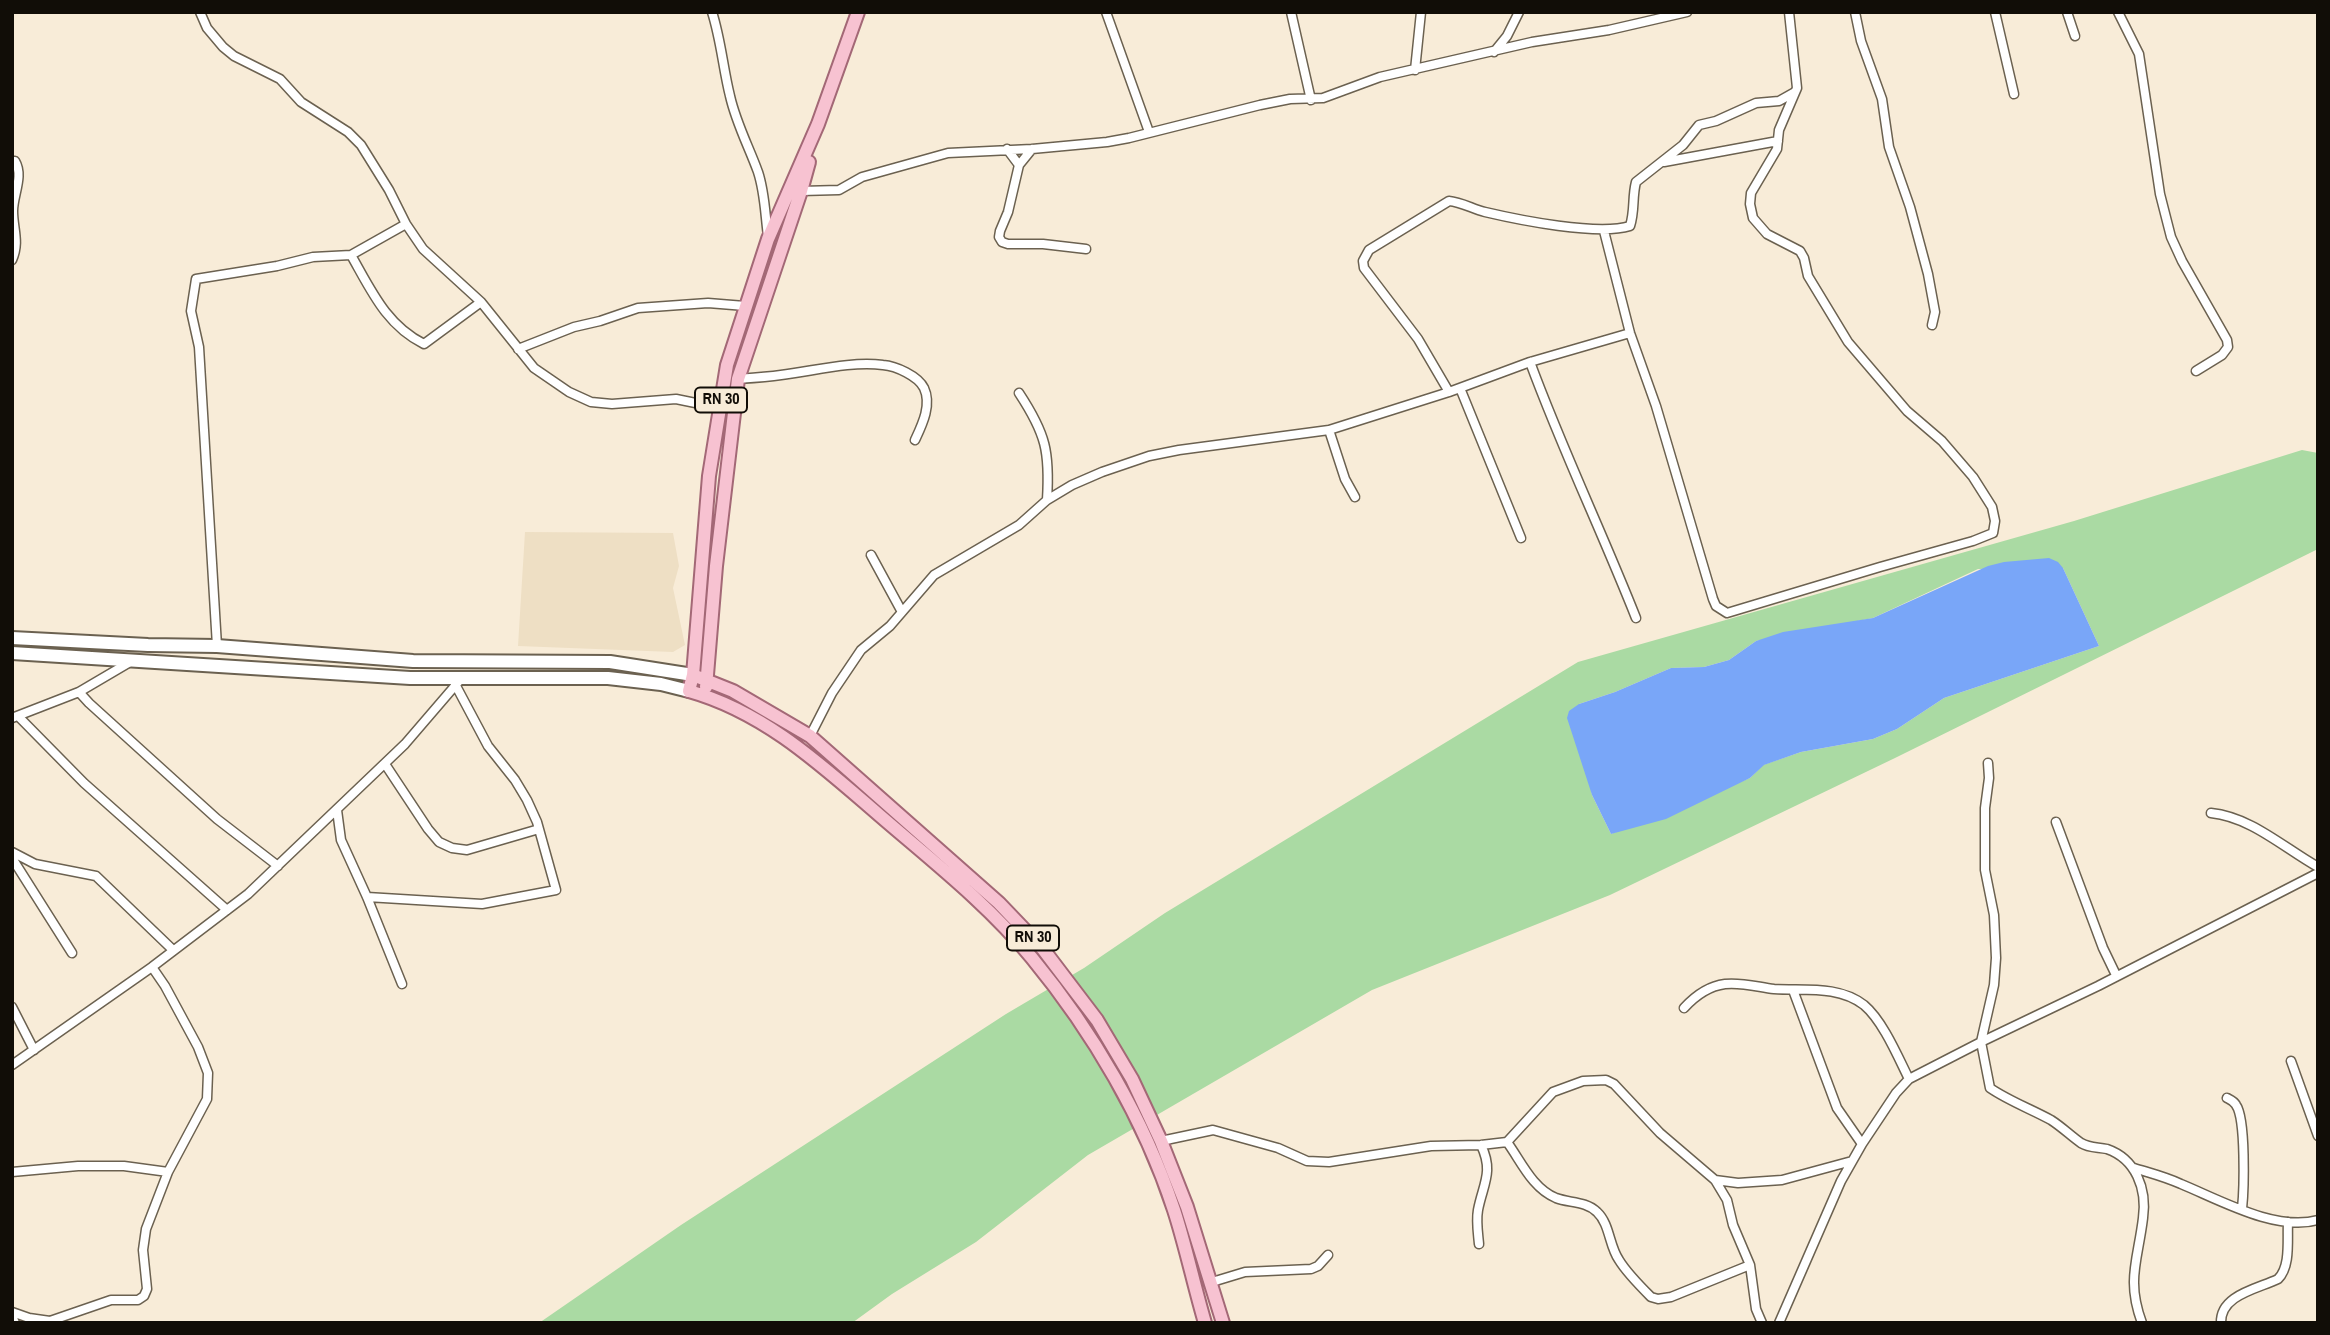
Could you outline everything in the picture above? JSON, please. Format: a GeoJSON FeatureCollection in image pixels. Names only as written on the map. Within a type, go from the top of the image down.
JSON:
{"type":"FeatureCollection","features":[{"type":"Feature","properties":{"kind":"main road","name":"RN 30"},"geometry":{"type":"LineString","coordinates":[[858,12],[818,124],[768,239],[727,365],[709,476],[693,675],[689,691],[748,715],[804,750],[989,913],[1031,957],[1085,1028],[1119,1085],[1150,1148],[1174,1211],[1205,1323]]}},
{"type":"Feature","properties":{"kind":"main road","name":"RN 30"},"geometry":{"type":"LineString","coordinates":[[704,695],[708,680],[716,566],[738,379],[801,191],[818,124]]}},
{"type":"Feature","properties":{"kind":"main road","name":"RN 30"},"geometry":{"type":"LineString","coordinates":[[693,675],[733,691],[810,736],[988,893],[1043,948],[1097,1020],[1132,1079],[1187,1206],[1223,1323]]}},
{"type":"Feature","properties":{"kind":"street"},"geometry":{"type":"LineString","coordinates":[[200,12],[207,28],[223,47],[234,56],[280,79],[301,102],[348,132],[361,145],[423,249],[481,302],[534,368],[569,392],[591,402],[612,404],[676,399],[720,408]]}},
{"type":"Feature","properties":{"kind":"street"},"geometry":{"type":"LineString","coordinates":[[712,12],[730,97],[765,199],[768,239]]}},
{"type":"Feature","properties":{"kind":"street"},"geometry":{"type":"LineString","coordinates":[[1106,12],[1149,132]]}},
{"type":"Feature","properties":{"kind":"street"},"geometry":{"type":"LineString","coordinates":[[1291,12],[1311,100]]}},
{"type":"Feature","properties":{"kind":"street"},"geometry":{"type":"LineString","coordinates":[[1415,70],[1421,12]]}},
{"type":"Feature","properties":{"kind":"street"},"geometry":{"type":"LineString","coordinates":[[1494,52],[1507,36],[1519,12]]}},
{"type":"Feature","properties":{"kind":"street"},"geometry":{"type":"LineString","coordinates":[[801,191],[839,190],[862,177],[948,153],[1107,142],[1260,105],[1323,98],[1380,77],[1532,42],[1609,30],[1687,12]]}},
{"type":"Feature","properties":{"kind":"street"},"geometry":{"type":"LineString","coordinates":[[1604,231],[1630,333],[1656,406],[1713,599],[1721,610],[1727,613],[1993,533],[1995,521],[1992,507],[1973,477],[1942,442],[1907,411],[1848,342],[1808,276],[1800,251],[1767,234],[1753,218],[1751,193],[1770,162],[1797,83],[1789,12]]}},
{"type":"Feature","properties":{"kind":"street"},"geometry":{"type":"LineString","coordinates":[[1855,12],[1861,41],[1884,107],[1889,147],[1910,207],[1928,274],[1935,312],[1932,325]]}},
{"type":"Feature","properties":{"kind":"street"},"geometry":{"type":"LineString","coordinates":[[1995,12],[2014,94]]}},
{"type":"Feature","properties":{"kind":"street"},"geometry":{"type":"LineString","coordinates":[[2067,12],[2075,36]]}},
{"type":"Feature","properties":{"kind":"street"},"geometry":{"type":"LineString","coordinates":[[2118,12],[2139,54],[2160,194],[2171,237],[2227,340],[2228,347],[2222,355],[2196,371]]}},
{"type":"Feature","properties":{"kind":"street"},"geometry":{"type":"LineString","coordinates":[[1449,392],[1418,339],[1364,268],[1363,261],[1368,250],[1448,201],[1484,212],[1604,231],[1630,226],[1634,215],[1636,183],[1683,145],[1699,125],[1716,121],[1756,103],[1779,101],[1795,92]]}},
{"type":"Feature","properties":{"kind":"street"},"geometry":{"type":"LineString","coordinates":[[1664,162],[1778,141]]}},
{"type":"Feature","properties":{"kind":"street"},"geometry":{"type":"LineString","coordinates":[[1007,149],[1019,165]]}},
{"type":"Feature","properties":{"kind":"street"},"geometry":{"type":"LineString","coordinates":[[1032,149],[1019,165],[999,237],[1002,242],[1008,244],[1043,244],[1086,249]]}},
{"type":"Feature","properties":{"kind":"street"},"geometry":{"type":"LineString","coordinates":[[12,161],[15,161],[19,169],[13,211],[18,240],[12,260]]}},
{"type":"Feature","properties":{"kind":"street"},"geometry":{"type":"LineString","coordinates":[[217,646],[199,357],[191,312],[196,279],[277,266],[313,257],[351,255],[406,224]]}},
{"type":"Feature","properties":{"kind":"street"},"geometry":{"type":"LineString","coordinates":[[351,255],[394,324],[407,336],[424,344],[481,302]]}},
{"type":"Feature","properties":{"kind":"street"},"geometry":{"type":"LineString","coordinates":[[518,349],[574,327],[638,308],[708,303],[746,306]]}},
{"type":"Feature","properties":{"kind":"street"},"geometry":{"type":"LineString","coordinates":[[810,736],[832,693],[861,650],[890,626],[934,575],[1019,525],[1047,500],[1072,485],[1102,471],[1178,450],[1329,430],[1449,392],[1530,362],[1630,333]]}},
{"type":"Feature","properties":{"kind":"street"},"geometry":{"type":"LineString","coordinates":[[1530,362],[1548,411],[1609,548],[1636,618]]}},
{"type":"Feature","properties":{"kind":"street"},"geometry":{"type":"LineString","coordinates":[[738,379],[882,364],[895,367],[918,381],[924,388],[927,401],[924,419],[915,440]]}},
{"type":"Feature","properties":{"kind":"street"},"geometry":{"type":"LineString","coordinates":[[1460,388],[1521,538]]}},
{"type":"Feature","properties":{"kind":"street"},"geometry":{"type":"LineString","coordinates":[[1019,393],[1041,430],[1047,451],[1047,500]]}},
{"type":"Feature","properties":{"kind":"street"},"geometry":{"type":"LineString","coordinates":[[1329,430],[1345,479],[1355,497]]}},
{"type":"Feature","properties":{"kind":"street"},"geometry":{"type":"LineString","coordinates":[[871,555],[902,612]]}},
{"type":"Feature","properties":{"kind":"street"},"geometry":{"type":"LineString","coordinates":[[12,638],[217,646],[413,661],[610,662],[693,675]]}},
{"type":"Feature","properties":{"kind":"street"},"geometry":{"type":"LineString","coordinates":[[12,653],[458,682],[608,678],[661,684],[689,691]]}},
{"type":"Feature","properties":{"kind":"street"},"geometry":{"type":"LineString","coordinates":[[132,661],[79,692],[15,717],[84,783],[227,910]]}},
{"type":"Feature","properties":{"kind":"street"},"geometry":{"type":"LineString","coordinates":[[12,1065],[152,967],[227,910],[278,866],[385,764],[458,682]]}},
{"type":"Feature","properties":{"kind":"street"},"geometry":{"type":"LineString","coordinates":[[367,897],[482,904],[556,890],[539,830],[527,800],[488,746],[458,682]]}},
{"type":"Feature","properties":{"kind":"street"},"geometry":{"type":"LineString","coordinates":[[79,692],[217,819],[278,866]]}},
{"type":"Feature","properties":{"kind":"street"},"geometry":{"type":"LineString","coordinates":[[1988,763],[1985,870],[1994,915],[1996,958],[1994,985],[1981,1042],[1990,1088],[2053,1121],[2082,1143],[2118,1153],[2134,1168],[2177,1182],[2242,1209],[2288,1222],[2305,1223],[2318,1220]]}},
{"type":"Feature","properties":{"kind":"street"},"geometry":{"type":"LineString","coordinates":[[385,764],[428,830],[439,842],[452,848],[467,850],[539,830]]}},
{"type":"Feature","properties":{"kind":"street"},"geometry":{"type":"LineString","coordinates":[[337,810],[341,840],[402,984]]}},
{"type":"Feature","properties":{"kind":"street"},"geometry":{"type":"LineString","coordinates":[[2211,813],[2225,814],[2254,828],[2318,867]]}},
{"type":"Feature","properties":{"kind":"street"},"geometry":{"type":"LineString","coordinates":[[2056,822],[2103,948],[2116,975]]}},
{"type":"Feature","properties":{"kind":"street"},"geometry":{"type":"LineString","coordinates":[[12,852],[35,864],[96,876],[173,950]]}},
{"type":"Feature","properties":{"kind":"street"},"geometry":{"type":"LineString","coordinates":[[12,858],[72,953]]}},
{"type":"Feature","properties":{"kind":"street"},"geometry":{"type":"LineString","coordinates":[[1779,1323],[1841,1181],[1896,1093],[1909,1079],[2318,873]]}},
{"type":"Feature","properties":{"kind":"street"},"geometry":{"type":"LineString","coordinates":[[12,1314],[50,1321],[111,1300],[138,1300],[144,1296],[147,1289],[142,1250],[146,1229],[168,1172],[207,1099],[208,1073],[193,1038],[152,967]]}},
{"type":"Feature","properties":{"kind":"street"},"geometry":{"type":"LineString","coordinates":[[1684,1008],[1705,991],[1728,983],[1793,990],[1818,989],[1840,994],[1863,1004],[1883,1030],[1909,1079]]}},
{"type":"Feature","properties":{"kind":"street"},"geometry":{"type":"LineString","coordinates":[[1793,990],[1837,1108],[1862,1144]]}},
{"type":"Feature","properties":{"kind":"street"},"geometry":{"type":"LineString","coordinates":[[12,1007],[34,1050]]}},
{"type":"Feature","properties":{"kind":"street"},"geometry":{"type":"LineString","coordinates":[[2291,1061],[2318,1136]]}},
{"type":"Feature","properties":{"kind":"street"},"geometry":{"type":"LineString","coordinates":[[1161,1141],[1213,1129],[1278,1148],[1307,1161],[1329,1163],[1432,1146],[1507,1142],[1553,1092],[1583,1082],[1606,1080],[1614,1084],[1670,1142],[1715,1180],[1727,1200],[1733,1226],[1749,1265],[1756,1309],[1762,1323]]}},
{"type":"Feature","properties":{"kind":"street"},"geometry":{"type":"LineString","coordinates":[[2227,1098],[2238,1107],[2241,1124],[2245,1168],[2242,1209]]}},
{"type":"Feature","properties":{"kind":"street"},"geometry":{"type":"LineString","coordinates":[[1507,1142],[1542,1190],[1556,1198],[1581,1203],[1595,1210],[1602,1219],[1619,1260],[1651,1297],[1671,1297],[1749,1265]]}},
{"type":"Feature","properties":{"kind":"street"},"geometry":{"type":"LineString","coordinates":[[1479,1244],[1477,1214],[1488,1167],[1481,1145]]}},
{"type":"Feature","properties":{"kind":"street"},"geometry":{"type":"LineString","coordinates":[[1715,1180],[1751,1183],[1782,1180],[1852,1161]]}},
{"type":"Feature","properties":{"kind":"street"},"geometry":{"type":"LineString","coordinates":[[12,1172],[78,1166],[168,1172]]}},
{"type":"Feature","properties":{"kind":"street"},"geometry":{"type":"LineString","coordinates":[[2134,1168],[2144,1200],[2133,1278],[2136,1306],[2142,1323]]}},
{"type":"Feature","properties":{"kind":"street"},"geometry":{"type":"LineString","coordinates":[[2221,1323],[2223,1308],[2230,1301],[2278,1279],[2283,1273],[2288,1222]]}},
{"type":"Feature","properties":{"kind":"street"},"geometry":{"type":"LineString","coordinates":[[1212,1282],[1245,1272],[1311,1269],[1318,1266],[1328,1255]]}},
{"type":"Feature","properties":{"kind":"street"},"geometry":{"type":"LineString","coordinates":[[12,1314],[15,1323]]}},
{"type":"Feature","properties":{"kind":"shaded area"},"geometry":{"type":"Polygon","coordinates":[[[525,532],[673,533],[679,566],[673,588],[685,645],[673,652],[518,646],[525,532]]]}},
{"type":"Feature","properties":{"kind":"green space"},"geometry":{"type":"Polygon","coordinates":[[[2302,450],[2318,453],[2318,549],[1610,895],[1372,990],[1088,1155],[976,1242],[892,1294],[852,1323],[539,1323],[681,1225],[1006,1014],[1084,968],[1165,913],[1578,662],[2074,521],[2302,450]],[[2063,568],[1978,569],[1873,618],[1756,641],[1729,660],[1704,667],[1671,668],[1579,704],[1592,795],[1611,834],[1750,778],[1763,765],[1801,752],[1873,739],[1897,729],[1944,698],[2099,646],[2063,568]]]}},
{"type":"Feature","properties":{"kind":"water"},"geometry":{"type":"Polygon","coordinates":[[[2049,558],[2063,568],[2099,646],[1944,698],[1897,729],[1873,739],[1801,752],[1764,765],[1750,778],[1666,819],[1611,834],[1592,795],[1567,718],[1569,711],[1579,704],[1671,668],[1704,667],[1729,660],[1756,641],[1783,632],[1873,618],[1988,566],[2049,558]]]}}]}
